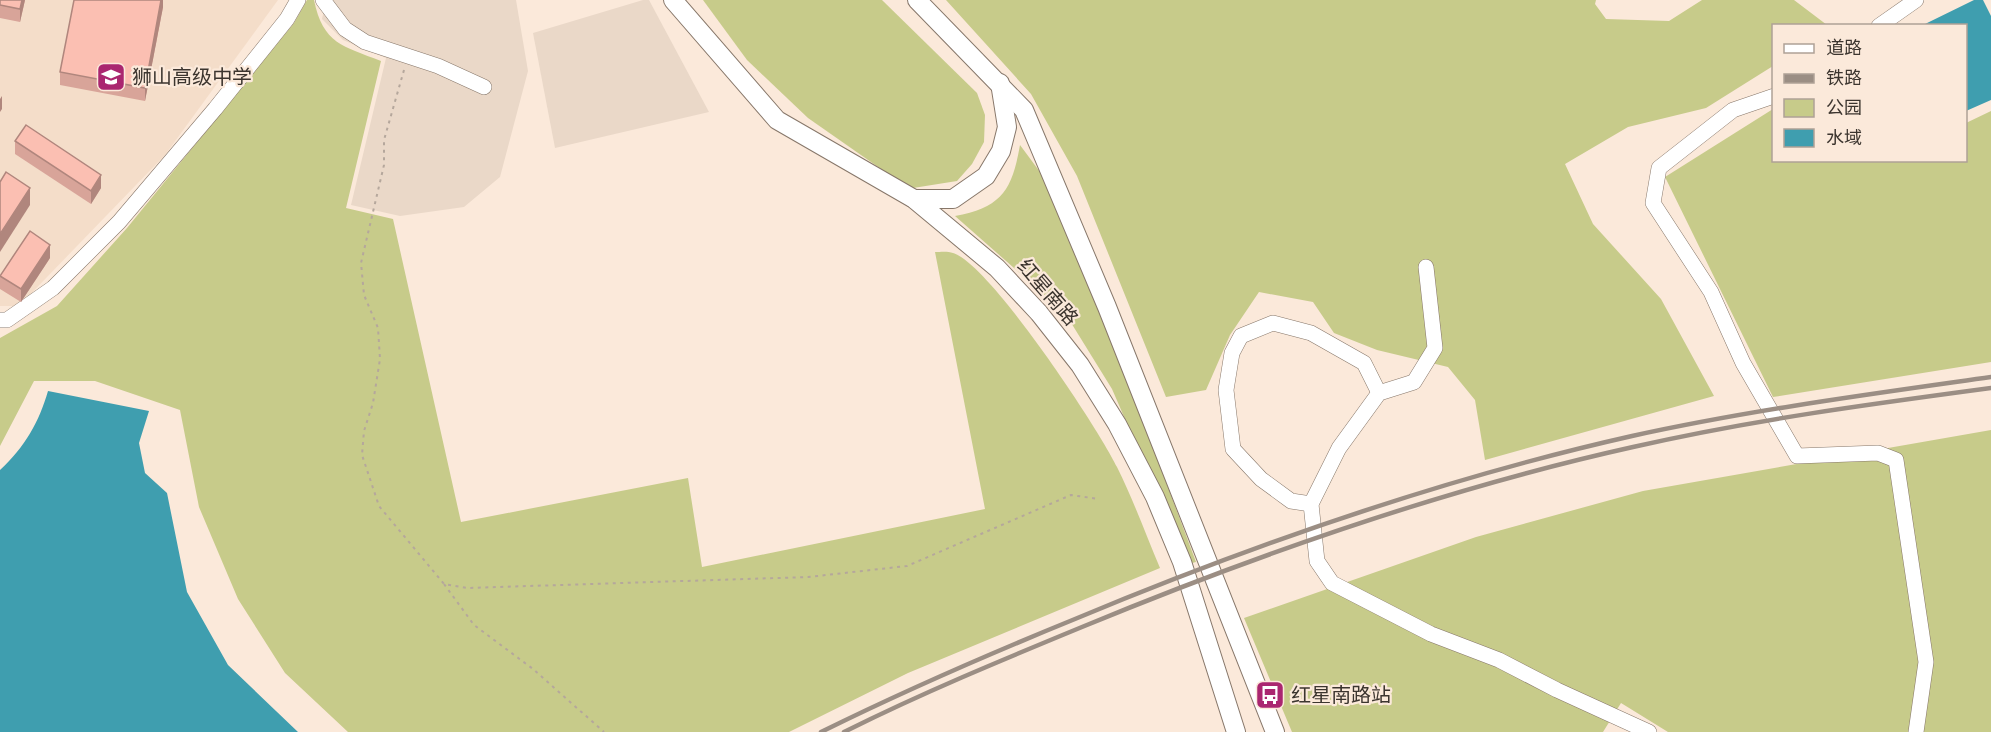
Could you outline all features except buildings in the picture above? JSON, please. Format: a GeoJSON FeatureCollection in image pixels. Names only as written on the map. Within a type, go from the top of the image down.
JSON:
{"type":"FeatureCollection","features":[{"type":"Feature","properties":{"kind":"main road","name":"红星南路"},"geometry":{"type":"LineString","coordinates":[[673,0],[777,120],[914,199],[997,268],[1038,313],[1080,365],[1117,424],[1155,497],[1182,562],[1236,732]]}},
{"type":"Feature","properties":{"kind":"main road","name":"红星南路"},"geometry":{"type":"LineString","coordinates":[[917,0],[999,81],[1024,110],[1107,307],[1275,732]]}},
{"type":"Feature","properties":{"kind":"main road"},"geometry":{"type":"LineString","coordinates":[[914,199],[953,199],[986,176],[1001,151],[1007,127],[999,81]]}},
{"type":"Feature","properties":{"kind":"street"},"geometry":{"type":"LineString","coordinates":[[0,320],[7,320],[53,288],[119,222],[215,109],[287,19],[298,0]]}},
{"type":"Feature","properties":{"kind":"street"},"geometry":{"type":"LineString","coordinates":[[323,0],[345,29],[365,42],[438,66],[484,87]]}},
{"type":"Feature","properties":{"kind":"street"},"geometry":{"type":"LineString","coordinates":[[1882,24],[1916,0]]}},
{"type":"Feature","properties":{"kind":"street"},"geometry":{"type":"LineString","coordinates":[[1772,96],[1733,110],[1659,168],[1653,203],[1711,292],[1743,363],[1797,456],[1878,453],[1896,460],[1926,662],[1916,732]]}},
{"type":"Feature","properties":{"kind":"street"},"geometry":{"type":"LineString","coordinates":[[1426,267],[1435,348],[1414,382],[1379,393],[1339,448],[1311,504],[1317,561],[1332,583],[1431,634],[1499,660],[1557,690],[1649,732]]}},
{"type":"Feature","properties":{"kind":"street"},"geometry":{"type":"LineString","coordinates":[[1311,504],[1291,501],[1261,479],[1233,449],[1226,390],[1232,353],[1241,336],[1273,323],[1311,333],[1364,363],[1379,393]]}},
{"type":"Feature","properties":{"kind":"path"},"geometry":{"type":"LineString","coordinates":[[408,56],[384,140],[384,165],[361,263],[364,295],[378,328],[380,359],[373,403],[364,430],[362,455],[379,506],[444,584],[474,625],[533,669],[604,732]]}},
{"type":"Feature","properties":{"kind":"path"},"geometry":{"type":"LineString","coordinates":[[444,584],[467,588],[764,579],[907,566],[1071,495],[1099,499]]}},
{"type":"Feature","properties":{"kind":"shaded area","name":"狮山高级中学"},"geometry":{"type":"Polygon","coordinates":[[[0,0],[278,0],[165,155],[19,306],[0,306],[0,0]]]}},
{"type":"Feature","properties":{"kind":"shaded area"},"geometry":{"type":"Polygon","coordinates":[[[326,0],[516,0],[528,71],[500,177],[464,207],[400,216],[351,205],[386,58],[343,40],[322,19],[326,0]]]}},
{"type":"Feature","properties":{"kind":"shaded area"},"geometry":{"type":"Polygon","coordinates":[[[649,0],[709,112],[555,148],[533,33],[649,0]]]}},
{"type":"Feature","properties":{"kind":"green space"},"geometry":{"type":"Polygon","coordinates":[[[307,0],[314,0],[318,15],[329,35],[345,47],[381,61],[346,208],[393,219],[461,522],[688,478],[702,567],[985,509],[935,252],[946,252],[953,253],[970,264],[991,285],[1042,349],[1067,385],[1117,467],[1160,568],[908,673],[789,732],[348,732],[285,673],[238,599],[199,507],[180,410],[95,381],[34,381],[0,446],[0,338],[57,306],[127,228],[294,23],[307,0]]]}},
{"type":"Feature","properties":{"kind":"green space"},"geometry":{"type":"Polygon","coordinates":[[[703,0],[882,0],[977,93],[985,115],[984,142],[972,164],[957,181],[913,188],[901,183],[808,118],[747,60],[703,0]]]}},
{"type":"Feature","properties":{"kind":"green space"},"geometry":{"type":"Polygon","coordinates":[[[946,0],[1596,0],[1595,4],[1606,19],[1669,21],[1702,0],[1794,0],[1826,24],[1772,24],[1772,67],[1706,108],[1628,127],[1565,164],[1593,224],[1661,299],[1714,396],[1485,460],[1475,400],[1448,367],[1377,350],[1334,333],[1313,302],[1259,292],[1230,335],[1206,390],[1166,397],[1077,176],[1031,94],[946,0]]]}},
{"type":"Feature","properties":{"kind":"green space"},"geometry":{"type":"Polygon","coordinates":[[[1772,110],[1772,162],[1967,162],[1967,123],[1991,111],[1991,362],[1773,397],[1665,177],[1772,110]]]}},
{"type":"Feature","properties":{"kind":"green space"},"geometry":{"type":"Polygon","coordinates":[[[1020,145],[1040,172],[1094,290],[1196,562],[1188,564],[1112,389],[1065,313],[955,216],[984,207],[1002,194],[1013,174],[1020,145]]]}},
{"type":"Feature","properties":{"kind":"green space"},"geometry":{"type":"Polygon","coordinates":[[[1991,430],[1991,732],[1668,732],[1621,703],[1603,732],[1292,732],[1244,618],[1476,537],[1643,491],[1991,430]]]}},
{"type":"Feature","properties":{"kind":"water"},"geometry":{"type":"Polygon","coordinates":[[[1974,0],[1983,0],[1991,16],[1991,100],[1967,111],[1967,24],[1925,24],[1974,0]]]}},
{"type":"Feature","properties":{"kind":"water"},"geometry":{"type":"Polygon","coordinates":[[[48,391],[149,411],[139,443],[145,473],[167,493],[187,592],[228,665],[298,732],[0,732],[0,470],[17,452],[30,433],[48,391]]]}},
{"type":"Feature","properties":{"kind":"railway"},"geometry":{"type":"LineString","coordinates":[[821,732],[979,659],[1143,591],[1280,539],[1419,493],[1561,453],[1676,427],[1811,403],[1991,377]]}},
{"type":"Feature","properties":{"kind":"railway"},"geometry":{"type":"LineString","coordinates":[[844,732],[962,677],[1149,600],[1354,525],[1492,482],[1677,437],[1811,413],[1991,388]]}},
{"type":"Feature","properties":{"kind":"place","name":"狮山高级中学"},"geometry":{"type":"Point","coordinates":[111,77]}},
{"type":"Feature","properties":{"kind":"place","name":"红星南路站"},"geometry":{"type":"Point","coordinates":[1270,695]}}]}
